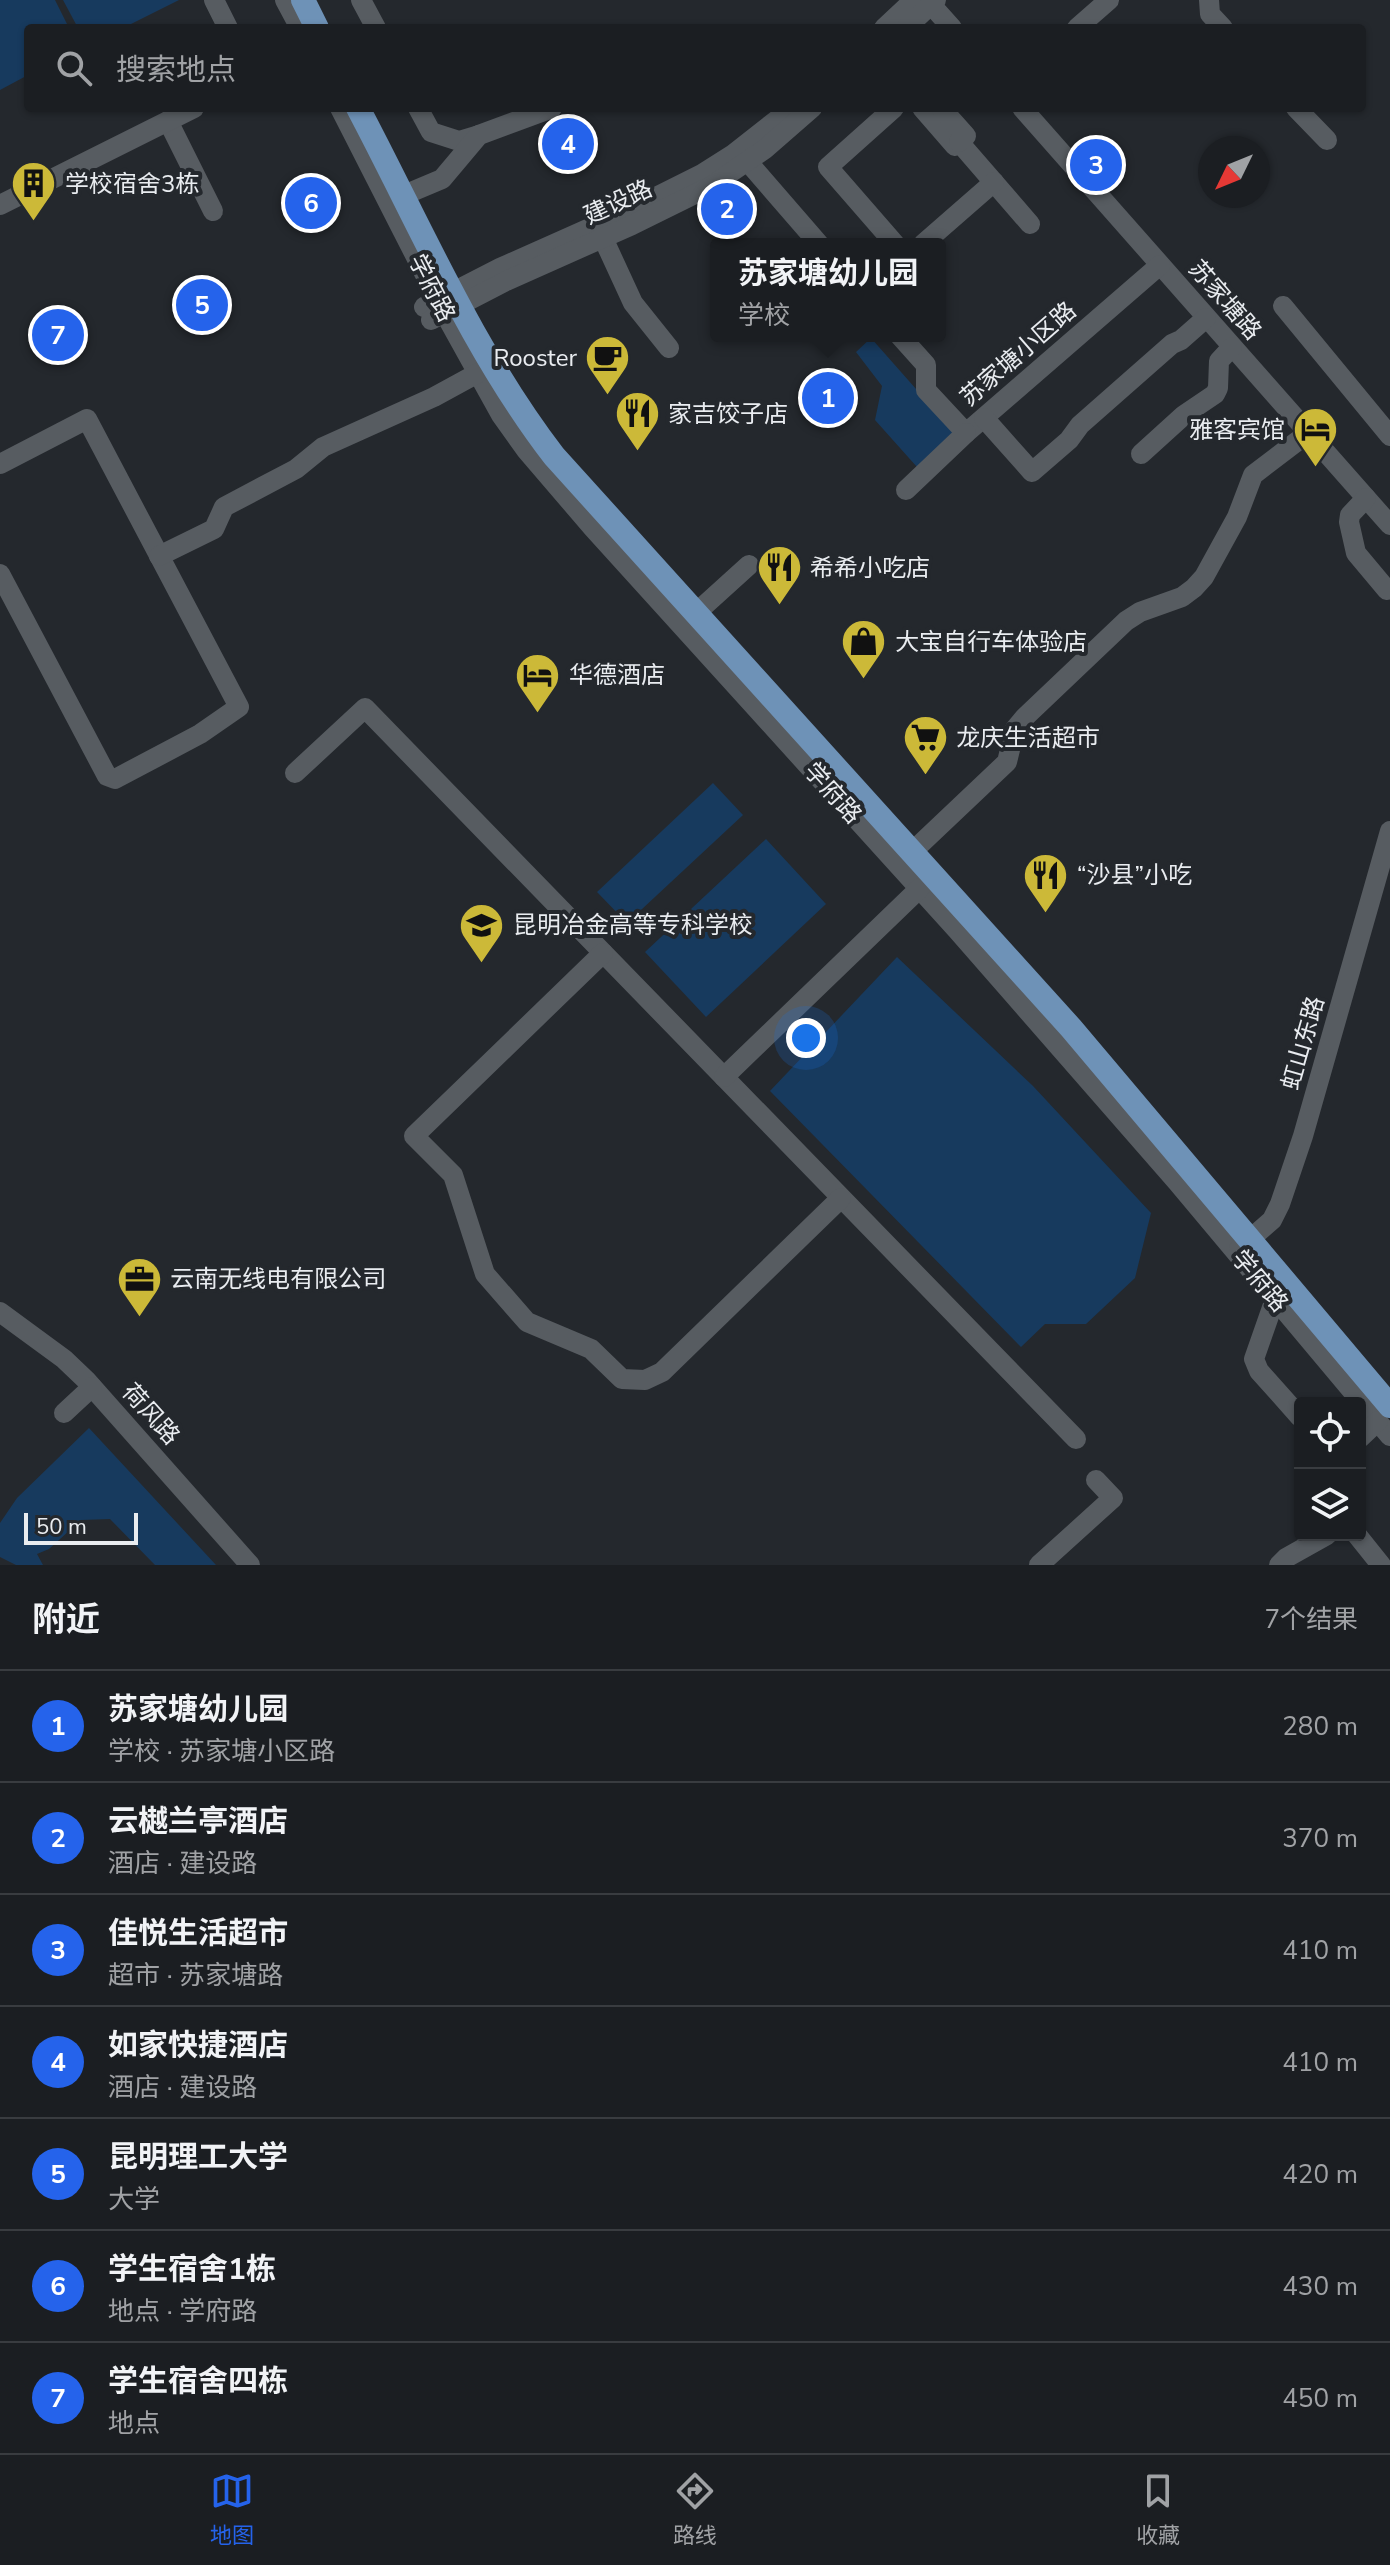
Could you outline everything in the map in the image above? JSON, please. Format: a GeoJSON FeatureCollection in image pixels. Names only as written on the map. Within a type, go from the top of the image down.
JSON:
{"type":"FeatureCollection","features":[{"type":"Feature","properties":{"kind":"main road"},"geometry":{"type":"LineString","coordinates":[[303,0],[315,24]]}},
{"type":"Feature","properties":{"kind":"main road","name":"学府路"},"geometry":{"type":"LineString","coordinates":[[360,112],[404,195],[442,307],[499,376],[554,456],[1071,1028],[1386,1421]]}},
{"type":"Feature","properties":{"kind":"street"},"geometry":{"type":"LineString","coordinates":[[214,0],[226,24]]}},
{"type":"Feature","properties":{"kind":"street"},"geometry":{"type":"LineString","coordinates":[[285,0],[298,24]]}},
{"type":"Feature","properties":{"kind":"street"},"geometry":{"type":"LineString","coordinates":[[361,0],[374,24]]}},
{"type":"Feature","properties":{"kind":"street"},"geometry":{"type":"LineString","coordinates":[[1082,24],[1109,0]]}},
{"type":"Feature","properties":{"kind":"street"},"geometry":{"type":"LineString","coordinates":[[1209,0],[1210,14],[1219,24]]}},
{"type":"Feature","properties":{"kind":"street"},"geometry":{"type":"LineString","coordinates":[[890,24],[927,1]]}},
{"type":"Feature","properties":{"kind":"street"},"geometry":{"type":"LineString","coordinates":[[909,24],[927,1]]}},
{"type":"Feature","properties":{"kind":"street"},"geometry":{"type":"LineString","coordinates":[[927,1],[948,24]]}},
{"type":"Feature","properties":{"kind":"street"},"geometry":{"type":"LineString","coordinates":[[0,205],[186,112]]}},
{"type":"Feature","properties":{"kind":"street","name":"学府路"},"geometry":{"type":"LineString","coordinates":[[342,112],[501,415],[549,479],[1243,1246],[1275,1299],[1386,1421]]}},
{"type":"Feature","properties":{"kind":"street"},"geometry":{"type":"LineString","coordinates":[[420,112],[431,132],[459,141],[541,112]]}},
{"type":"Feature","properties":{"kind":"street","name":"建设路"},"geometry":{"type":"LineString","coordinates":[[442,307],[702,174],[787,112]]}},
{"type":"Feature","properties":{"kind":"street","name":"建设路"},"geometry":{"type":"LineString","coordinates":[[442,307],[603,238],[711,186],[748,162],[806,112]]}},
{"type":"Feature","properties":{"kind":"street"},"geometry":{"type":"LineString","coordinates":[[890,112],[828,167],[890,238]]}},
{"type":"Feature","properties":{"kind":"street"},"geometry":{"type":"LineString","coordinates":[[925,112],[955,146],[966,136],[945,112]]}},
{"type":"Feature","properties":{"kind":"street","name":"苏家塘路"},"geometry":{"type":"LineString","coordinates":[[1026,112],[1390,525]]}},
{"type":"Feature","properties":{"kind":"street"},"geometry":{"type":"LineString","coordinates":[[1300,112],[1327,140]]}},
{"type":"Feature","properties":{"kind":"street"},"geometry":{"type":"LineString","coordinates":[[168,121],[213,211]]}},
{"type":"Feature","properties":{"kind":"street"},"geometry":{"type":"LineString","coordinates":[[404,195],[442,179],[479,135]]}},
{"type":"Feature","properties":{"kind":"street"},"geometry":{"type":"LineString","coordinates":[[959,142],[1030,224]]}},
{"type":"Feature","properties":{"kind":"street"},"geometry":{"type":"LineString","coordinates":[[748,162],[814,238]]}},
{"type":"Feature","properties":{"kind":"street"},"geometry":{"type":"LineString","coordinates":[[930,238],[994,182]]}},
{"type":"Feature","properties":{"kind":"street"},"geometry":{"type":"LineString","coordinates":[[603,238],[633,303],[669,348]]}},
{"type":"Feature","properties":{"kind":"street","name":"苏家塘小区路"},"geometry":{"type":"LineString","coordinates":[[905,342],[926,365],[926,390],[966,433],[1160,265]]}},
{"type":"Feature","properties":{"kind":"street"},"geometry":{"type":"LineString","coordinates":[[1283,306],[1387,425]]}},
{"type":"Feature","properties":{"kind":"street"},"geometry":{"type":"LineString","coordinates":[[984,418],[1032,472],[1078,435],[1080,425],[1206,318]]}},
{"type":"Feature","properties":{"kind":"street"},"geometry":{"type":"LineString","coordinates":[[1141,454],[1184,415],[1215,394],[1219,361],[1232,347]]}},
{"type":"Feature","properties":{"kind":"street"},"geometry":{"type":"LineString","coordinates":[[159,556],[214,529],[224,507],[296,469],[323,447],[434,397],[478,373]]}},
{"type":"Feature","properties":{"kind":"street"},"geometry":{"type":"LineString","coordinates":[[0,464],[87,419],[239,707],[200,734],[115,779],[107,776],[0,574]]}},
{"type":"Feature","properties":{"kind":"street"},"geometry":{"type":"LineString","coordinates":[[906,490],[966,433]]}},
{"type":"Feature","properties":{"kind":"street"},"geometry":{"type":"LineString","coordinates":[[912,852],[1007,762],[1015,729],[1025,717],[1126,621],[1140,612],[1182,597],[1194,588],[1204,577],[1237,517],[1253,475],[1308,433]]}},
{"type":"Feature","properties":{"kind":"street"},"geometry":{"type":"LineString","coordinates":[[1366,498],[1350,515],[1356,553],[1387,590]]}},
{"type":"Feature","properties":{"kind":"street"},"geometry":{"type":"LineString","coordinates":[[696,613],[749,565]]}},
{"type":"Feature","properties":{"kind":"street"},"geometry":{"type":"LineString","coordinates":[[295,773],[365,708],[1076,1439]]}},
{"type":"Feature","properties":{"kind":"street","name":"虹山东路"},"geometry":{"type":"LineString","coordinates":[[1243,1246],[1272,1220],[1280,1204],[1390,831]]}},
{"type":"Feature","properties":{"kind":"street"},"geometry":{"type":"LineString","coordinates":[[724,1077],[920,888]]}},
{"type":"Feature","properties":{"kind":"street"},"geometry":{"type":"LineString","coordinates":[[603,953],[414,1136],[453,1175],[485,1274],[527,1322],[591,1349],[622,1379],[645,1380],[662,1372],[841,1198]]}},
{"type":"Feature","properties":{"kind":"street"},"geometry":{"type":"LineString","coordinates":[[1275,1299],[1254,1359],[1259,1371],[1294,1410]]}},
{"type":"Feature","properties":{"kind":"street","name":"荷风路"},"geometry":{"type":"LineString","coordinates":[[0,1312],[64,1359],[92,1387],[250,1565]]}},
{"type":"Feature","properties":{"kind":"street"},"geometry":{"type":"LineString","coordinates":[[64,1413],[92,1387]]}},
{"type":"Feature","properties":{"kind":"street"},"geometry":{"type":"LineString","coordinates":[[1366,1434],[1386,1421]]}},
{"type":"Feature","properties":{"kind":"street"},"geometry":{"type":"LineString","coordinates":[[1039,1565],[1113,1498],[1096,1480]]}},
{"type":"Feature","properties":{"kind":"street"},"geometry":{"type":"LineString","coordinates":[[1279,1565],[1316,1541]]}},
{"type":"Feature","properties":{"kind":"street"},"geometry":{"type":"LineString","coordinates":[[1362,1541],[1381,1565]]}},
{"type":"Feature","properties":{"kind":"shaded area"},"geometry":{"type":"Polygon","coordinates":[[[0,0],[55,0],[67,24],[24,24],[24,77],[0,90],[0,0]]]}},
{"type":"Feature","properties":{"kind":"shaded area"},"geometry":{"type":"Polygon","coordinates":[[[63,0],[179,0],[131,24],[76,24],[63,0]]]}},
{"type":"Feature","properties":{"kind":"shaded area"},"geometry":{"type":"Polygon","coordinates":[[[867,342],[875,342],[954,432],[917,467],[875,420],[882,386],[856,352],[867,342]]]}},
{"type":"Feature","properties":{"kind":"shaded area"},"geometry":{"type":"Polygon","coordinates":[[[713,783],[743,815],[627,923],[597,892],[713,783]]]}},
{"type":"Feature","properties":{"kind":"shaded area"},"geometry":{"type":"Polygon","coordinates":[[[766,839],[826,904],[706,1017],[645,952],[766,839]]]}},
{"type":"Feature","properties":{"kind":"shaded area"},"geometry":{"type":"Polygon","coordinates":[[[897,957],[1033,1086],[1151,1213],[1135,1278],[1086,1324],[1045,1324],[1021,1347],[770,1091],[897,957]]]}},
{"type":"Feature","properties":{"kind":"shaded area"},"geometry":{"type":"Polygon","coordinates":[[[89,1428],[216,1565],[155,1565],[110,1519],[81,1520],[49,1549],[37,1554],[43,1565],[16,1565],[0,1557],[0,1523],[17,1498],[89,1428]]]}},
{"type":"Feature","properties":{"kind":"place","name":"如家快捷酒店"},"geometry":{"type":"Point","coordinates":[568,144]}},
{"type":"Feature","properties":{"kind":"place","name":"佳悦生活超市"},"geometry":{"type":"Point","coordinates":[1096,165]}},
{"type":"Feature","properties":{"kind":"place","name":"学生宿舍1栋"},"geometry":{"type":"Point","coordinates":[311,203]}},
{"type":"Feature","properties":{"kind":"place","name":"云樾兰亭酒店"},"geometry":{"type":"Point","coordinates":[727,209]}},
{"type":"Feature","properties":{"kind":"place","name":"学校宿舍3栋"},"geometry":{"type":"Point","coordinates":[34,223]}},
{"type":"Feature","properties":{"kind":"place","name":"昆明理工大学"},"geometry":{"type":"Point","coordinates":[202,305]}},
{"type":"Feature","properties":{"kind":"place","name":"学生宿舍四栋"},"geometry":{"type":"Point","coordinates":[58,335]}},
{"type":"Feature","properties":{"kind":"place","name":"Rooster"},"geometry":{"type":"Point","coordinates":[608,397]}},
{"type":"Feature","properties":{"kind":"place","name":"苏家塘幼儿园"},"geometry":{"type":"Point","coordinates":[828,398]}},
{"type":"Feature","properties":{"kind":"place","name":"家吉饺子店"},"geometry":{"type":"Point","coordinates":[637,453]}},
{"type":"Feature","properties":{"kind":"place","name":"雅客宾馆"},"geometry":{"type":"Point","coordinates":[1316,469]}},
{"type":"Feature","properties":{"kind":"place","name":"希希小吃店"},"geometry":{"type":"Point","coordinates":[779,607]}},
{"type":"Feature","properties":{"kind":"place","name":"大宝自行车体验店"},"geometry":{"type":"Point","coordinates":[864,681]}},
{"type":"Feature","properties":{"kind":"place","name":"华德酒店"},"geometry":{"type":"Point","coordinates":[538,714]}},
{"type":"Feature","properties":{"kind":"place","name":"龙庆生活超市"},"geometry":{"type":"Point","coordinates":[925,777]}},
{"type":"Feature","properties":{"kind":"place","name":"“沙县”小吃"},"geometry":{"type":"Point","coordinates":[1046,914]}},
{"type":"Feature","properties":{"kind":"place","name":"昆明冶金高等专科学校"},"geometry":{"type":"Point","coordinates":[482,964]}},
{"type":"Feature","properties":{"kind":"place","name":"云南无线电有限公司"},"geometry":{"type":"Point","coordinates":[139,1318]}}]}
